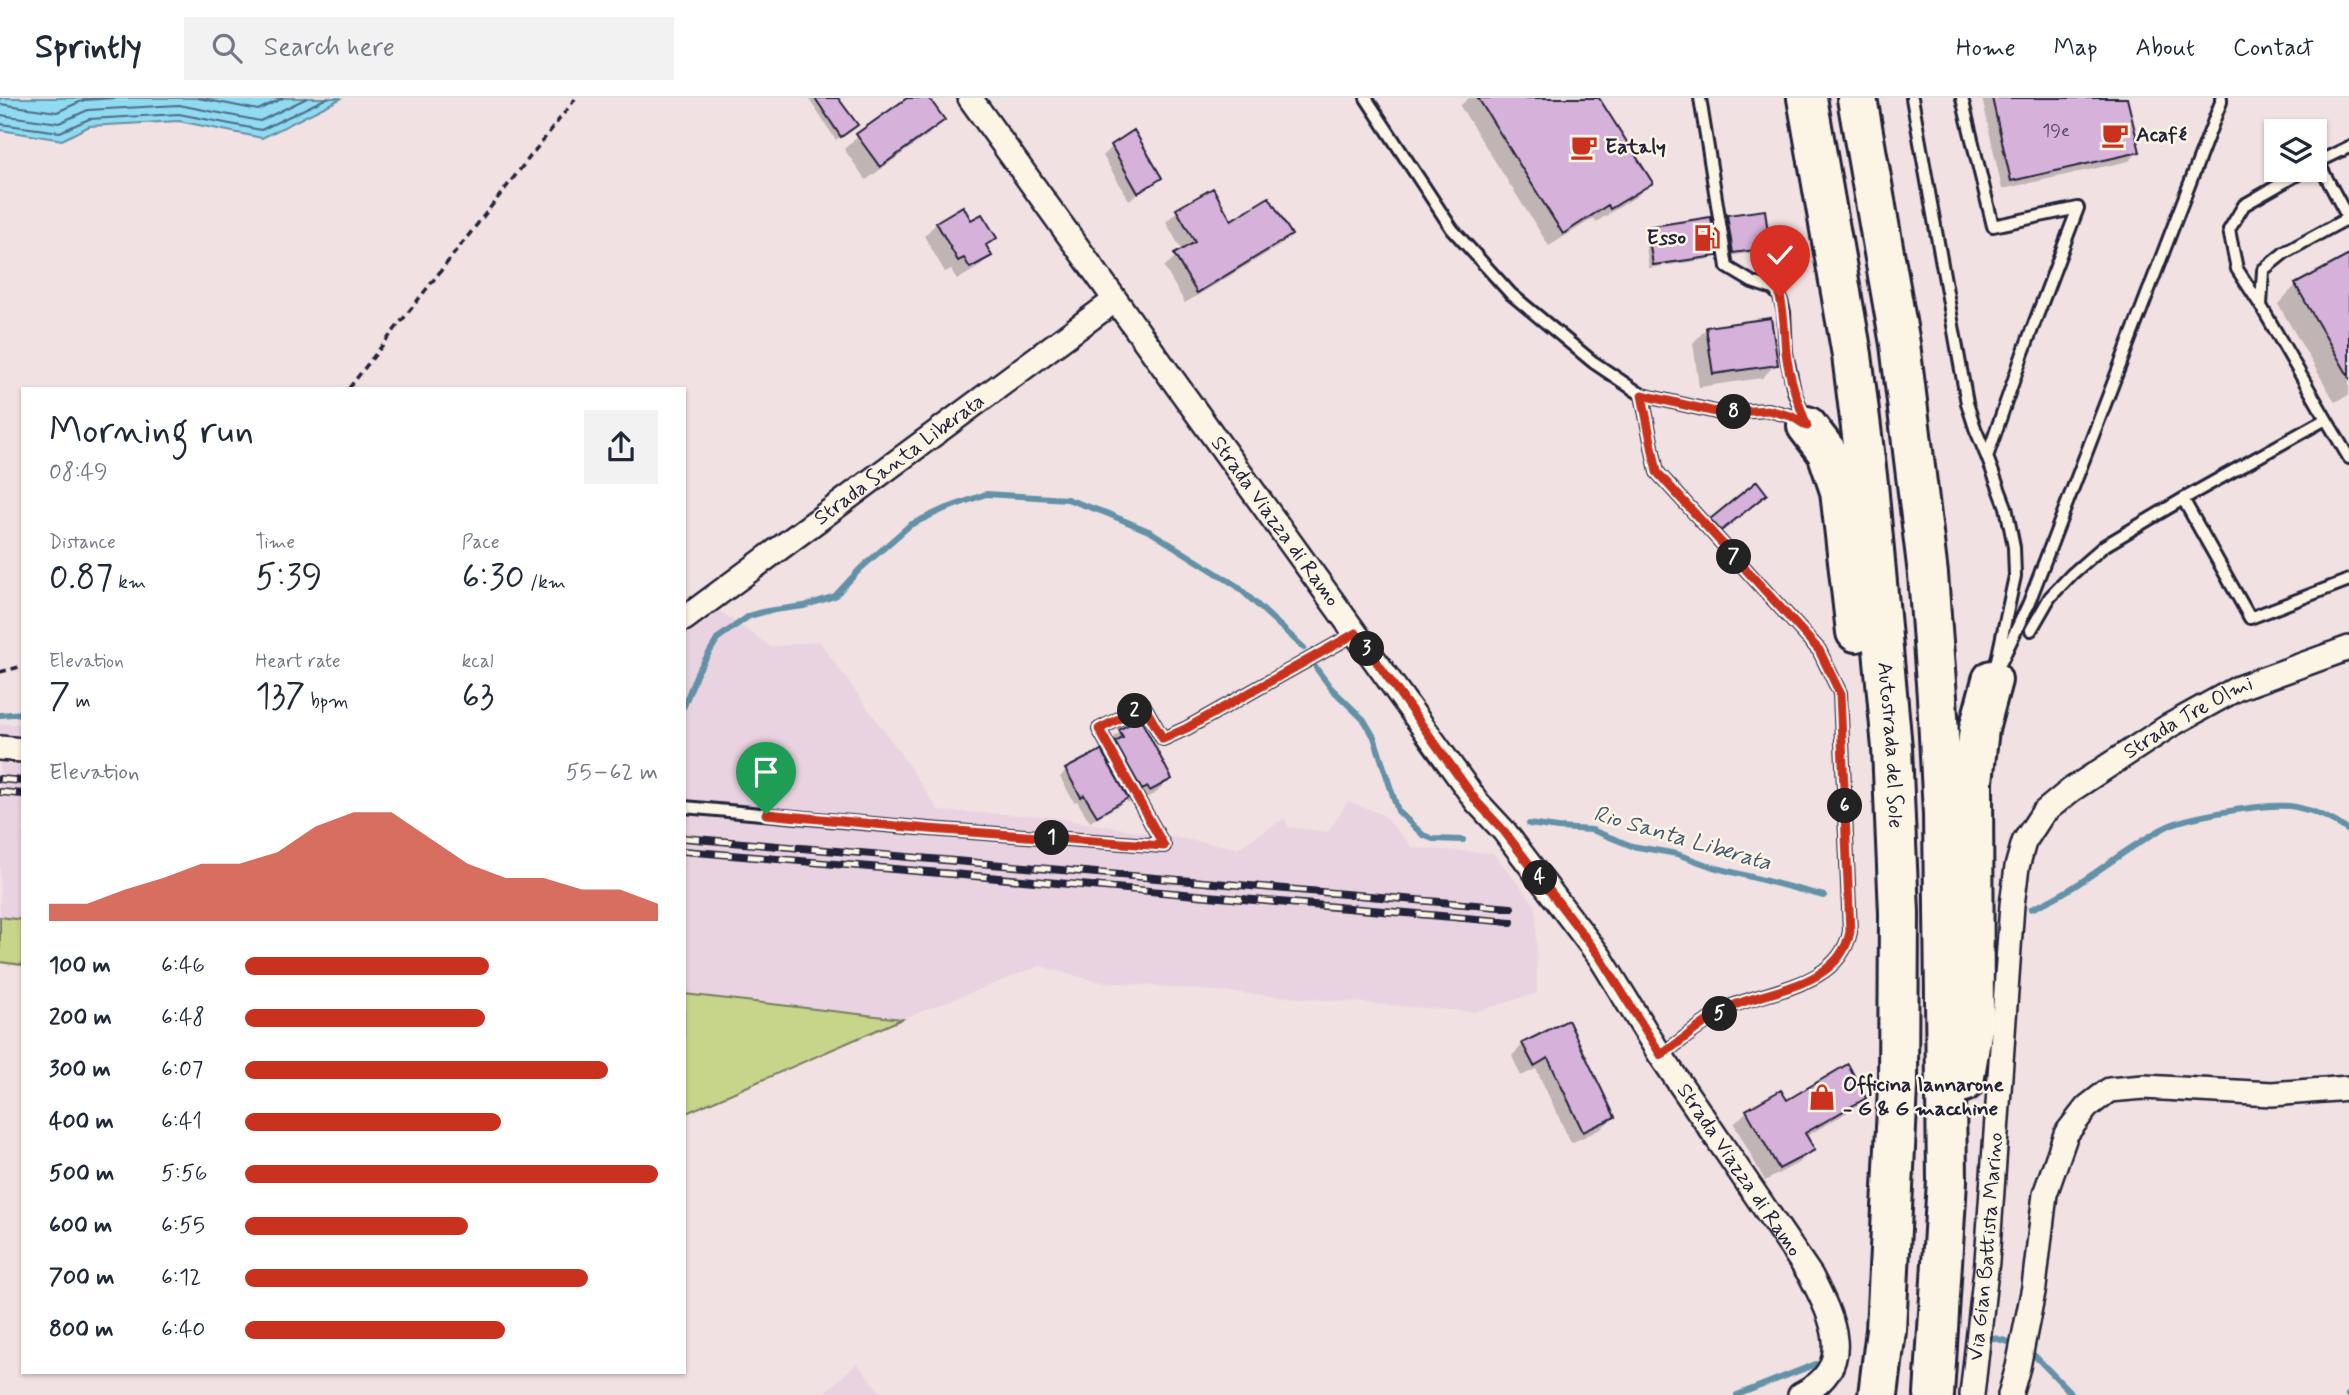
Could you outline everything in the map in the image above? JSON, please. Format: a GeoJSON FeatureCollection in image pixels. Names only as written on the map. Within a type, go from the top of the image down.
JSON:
{"type":"FeatureCollection","features":[{"type":"Feature","properties":{"kind":"highway","name":"Autostrada del Sole"},"geometry":{"type":"LineString","coordinates":[[1807,98],[1852,355],[1868,484],[1892,748],[1899,913],[1898,1087],[1886,1330],[1878,1395]]}},
{"type":"Feature","properties":{"kind":"highway"},"geometry":{"type":"LineString","coordinates":[[1857,98],[1900,344],[1928,574],[1943,814],[1947,1181],[1934,1395]]}},
{"type":"Feature","properties":{"kind":"highway"},"geometry":{"type":"LineString","coordinates":[[1807,426],[1827,452],[1840,491],[1857,640],[1892,748]]}},
{"type":"Feature","properties":{"kind":"highway"},"geometry":{"type":"LineString","coordinates":[[1947,1181],[1974,1021],[1973,781],[1979,729],[1992,680]]}},
{"type":"Feature","properties":{"kind":"street","name":"Strada Viazza di Ramo"},"geometry":{"type":"LineString","coordinates":[[970,98],[1477,802],[1504,831],[1600,957],[1661,1055],[1811,1276],[1828,1310],[1836,1334],[1835,1353],[1830,1370],[1813,1391]]}},
{"type":"Feature","properties":{"kind":"street","name":"Strada Santa Liberata"},"geometry":{"type":"LineString","coordinates":[[686,618],[1114,301]]}},
{"type":"Feature","properties":{"kind":"street","name":"Strada Tre Olmi"},"geometry":{"type":"LineString","coordinates":[[2043,813],[2110,762],[2238,688],[2346,657]]}},
{"type":"Feature","properties":{"kind":"street"},"geometry":{"type":"LineString","coordinates":[[0,748],[21,750]]}},
{"type":"Feature","properties":{"kind":"street","name":"Via Gian Battista Marino"},"geometry":{"type":"LineString","coordinates":[[1972,1395],[1987,1261],[2012,905],[2017,867],[2024,842],[2043,813]]}},
{"type":"Feature","properties":{"kind":"street"},"geometry":{"type":"LineString","coordinates":[[2010,1395],[2034,1287],[2045,1194],[2066,1134],[2087,1107],[2109,1090],[2144,1087],[2272,1094],[2349,1088]]}},
{"type":"Feature","properties":{"kind":"lane"},"geometry":{"type":"LineString","coordinates":[[1366,98],[1452,229],[1511,294],[1593,362],[1642,395],[1720,413],[1768,410],[1791,416],[1807,426]]}},
{"type":"Feature","properties":{"kind":"lane"},"geometry":{"type":"LineString","coordinates":[[1700,98],[1727,267],[1752,282],[1773,289],[1780,297],[1784,312],[1786,352],[1794,391],[1807,426]]}},
{"type":"Feature","properties":{"kind":"lane"},"geometry":{"type":"LineString","coordinates":[[1912,98],[1967,403],[2007,507],[2014,547],[2015,576],[1992,680]]}},
{"type":"Feature","properties":{"kind":"lane"},"geometry":{"type":"LineString","coordinates":[[1962,98],[1993,226],[2078,208],[1987,457]]}},
{"type":"Feature","properties":{"kind":"lane"},"geometry":{"type":"LineString","coordinates":[[1992,680],[2028,605],[2221,98]]}},
{"type":"Feature","properties":{"kind":"lane"},"geometry":{"type":"LineString","coordinates":[[2327,158],[2349,148]]}},
{"type":"Feature","properties":{"kind":"lane"},"geometry":{"type":"LineString","coordinates":[[2261,306],[2263,270],[2284,253],[2348,218],[2327,181]]}},
{"type":"Feature","properties":{"kind":"lane"},"geometry":{"type":"LineString","coordinates":[[2284,182],[2244,205],[2229,230],[2237,269],[2349,458]]}},
{"type":"Feature","properties":{"kind":"lane"},"geometry":{"type":"LineString","coordinates":[[1642,395],[1657,472],[1819,650],[1840,693],[1850,932],[1847,946],[1824,971],[1797,985],[1730,1007],[1661,1055]]}},
{"type":"Feature","properties":{"kind":"lane"},"geometry":{"type":"LineString","coordinates":[[2031,630],[2050,597],[2104,546],[2326,419]]}},
{"type":"Feature","properties":{"kind":"lane"},"geometry":{"type":"LineString","coordinates":[[2183,499],[2250,618],[2349,580]]}},
{"type":"Feature","properties":{"kind":"lane"},"geometry":{"type":"LineString","coordinates":[[686,807],[1164,846],[1099,729],[1144,706],[1163,739],[1356,633]]}},
{"type":"Feature","properties":{"kind":"path"},"geometry":{"type":"LineString","coordinates":[[350,387],[576,98]]}},
{"type":"Feature","properties":{"kind":"path"},"geometry":{"type":"LineString","coordinates":[[0,672],[21,667]]}},
{"type":"Feature","properties":{"kind":"shaded area"},"geometry":{"type":"Polygon","coordinates":[[[691,596],[724,614],[771,647],[819,641],[939,811],[1045,816],[1238,848],[1285,818],[1288,827],[1328,832],[1348,801],[1383,815],[1413,848],[1493,853],[1536,906],[1537,993],[1475,1012],[1094,981],[1040,966],[902,1019],[686,994],[686,599],[691,596]]]}},
{"type":"Feature","properties":{"kind":"shaded area"},"geometry":{"type":"Polygon","coordinates":[[[0,724],[21,724],[21,920],[0,917],[0,724]]]}},
{"type":"Feature","properties":{"kind":"shaded area"},"geometry":{"type":"Polygon","coordinates":[[[857,1363],[883,1395],[822,1395],[857,1363]]]}},
{"type":"Feature","properties":{"kind":"green space"},"geometry":{"type":"Polygon","coordinates":[[[0,917],[21,920],[21,965],[0,962],[0,917]]]}},
{"type":"Feature","properties":{"kind":"green space"},"geometry":{"type":"Polygon","coordinates":[[[686,994],[902,1019],[686,1113],[686,994]]]}},
{"type":"Feature","properties":{"kind":"water"},"geometry":{"type":"Polygon","coordinates":[[[0,98],[342,98],[262,138],[179,121],[89,126],[62,140],[0,130],[0,98]]]}},
{"type":"Feature","properties":{"kind":"building"},"geometry":{"type":"Polygon","coordinates":[[[815,98],[838,98],[858,125],[841,137],[815,98]]]}},
{"type":"Feature","properties":{"kind":"building"},"geometry":{"type":"Polygon","coordinates":[[[907,98],[929,98],[945,120],[880,167],[856,134],[907,98]]]}},
{"type":"Feature","properties":{"kind":"building"},"geometry":{"type":"Polygon","coordinates":[[[1478,98],[1599,98],[1653,183],[1610,209],[1608,205],[1563,234],[1478,98]]]}},
{"type":"Feature","properties":{"kind":"building"},"geometry":{"type":"Polygon","coordinates":[[[1992,98],[2127,98],[2140,152],[2011,181],[1992,98]]]}},
{"type":"Feature","properties":{"kind":"building"},"geometry":{"type":"Polygon","coordinates":[[[1134,130],[1162,178],[1138,193],[1111,145],[1134,130]]]}},
{"type":"Feature","properties":{"kind":"building"},"geometry":{"type":"Polygon","coordinates":[[[1213,188],[1231,220],[1269,197],[1292,235],[1197,293],[1174,254],[1195,242],[1176,209],[1213,188]]]}},
{"type":"Feature","properties":{"kind":"building"},"geometry":{"type":"Polygon","coordinates":[[[963,206],[971,220],[982,214],[997,238],[986,245],[992,256],[970,268],[964,258],[958,261],[936,222],[963,206]]]}},
{"type":"Feature","properties":{"kind":"building"},"geometry":{"type":"Polygon","coordinates":[[[1765,210],[1770,248],[1733,253],[1727,215],[1765,210]]]}},
{"type":"Feature","properties":{"kind":"building"},"geometry":{"type":"Polygon","coordinates":[[[1711,217],[1717,256],[1653,265],[1647,227],[1711,217]]]}},
{"type":"Feature","properties":{"kind":"building"},"geometry":{"type":"Polygon","coordinates":[[[2349,255],[2349,377],[2295,284],[2349,255]]]}},
{"type":"Feature","properties":{"kind":"building"},"geometry":{"type":"Polygon","coordinates":[[[1771,318],[1778,365],[1713,374],[1706,327],[1771,318]]]}},
{"type":"Feature","properties":{"kind":"building"},"geometry":{"type":"Polygon","coordinates":[[[1757,481],[1767,494],[1721,531],[1710,519],[1757,481]]]}},
{"type":"Feature","properties":{"kind":"building"},"geometry":{"type":"Polygon","coordinates":[[[1140,718],[1172,779],[1150,791],[1148,787],[1142,790],[1115,742],[1123,738],[1119,730],[1140,718]]]}},
{"type":"Feature","properties":{"kind":"building"},"geometry":{"type":"Polygon","coordinates":[[[1101,750],[1128,798],[1097,816],[1084,795],[1081,797],[1065,769],[1101,750]]]}},
{"type":"Feature","properties":{"kind":"building"},"geometry":{"type":"Polygon","coordinates":[[[1568,1020],[1615,1117],[1583,1132],[1548,1058],[1534,1066],[1522,1043],[1568,1020]]]}},
{"type":"Feature","properties":{"kind":"building"},"geometry":{"type":"Polygon","coordinates":[[[1848,1064],[1866,1098],[1805,1133],[1815,1150],[1779,1169],[1746,1110],[1781,1090],[1787,1100],[1848,1064]]]}},
{"type":"Feature","properties":{"kind":"waterway","name":"Rio Santa Liberata"},"geometry":{"type":"LineString","coordinates":[[686,701],[697,673],[718,638],[749,616],[804,606],[835,596],[860,569],[910,525],[986,494],[1067,499],[1151,532],[1237,586],[1304,648]]}},
{"type":"Feature","properties":{"kind":"waterway","name":"Rio Santa Liberata"},"geometry":{"type":"LineString","coordinates":[[1316,668],[1331,688],[1364,720],[1374,737],[1398,811],[1423,835],[1433,839],[1463,840]]}},
{"type":"Feature","properties":{"kind":"waterway","name":"Rio Santa Liberata"},"geometry":{"type":"LineString","coordinates":[[0,715],[21,713]]}},
{"type":"Feature","properties":{"kind":"waterway","name":"Rio Santa Liberata"},"geometry":{"type":"LineString","coordinates":[[2031,909],[2066,892],[2164,828],[2190,819],[2249,808],[2284,806],[2317,813],[2349,831]]}},
{"type":"Feature","properties":{"kind":"waterway","name":"Rio Santa Liberata"},"geometry":{"type":"LineString","coordinates":[[1529,824],[1592,830],[1632,846],[1677,854],[1713,867],[1824,896]]}},
{"type":"Feature","properties":{"kind":"waterway"},"geometry":{"type":"LineString","coordinates":[[1990,1337],[2009,1342]]}},
{"type":"Feature","properties":{"kind":"waterway"},"geometry":{"type":"LineString","coordinates":[[2035,1356],[2073,1395]]}},
{"type":"Feature","properties":{"kind":"waterway"},"geometry":{"type":"LineString","coordinates":[[1737,1395],[1816,1364]]}},
{"type":"Feature","properties":{"kind":"railway"},"geometry":{"type":"LineString","coordinates":[[0,779],[21,781]]}},
{"type":"Feature","properties":{"kind":"railway"},"geometry":{"type":"LineString","coordinates":[[0,792],[21,794]]}},
{"type":"Feature","properties":{"kind":"railway"},"geometry":{"type":"LineString","coordinates":[[686,838],[1511,908]]}},
{"type":"Feature","properties":{"kind":"railway"},"geometry":{"type":"LineString","coordinates":[[686,851],[1511,922]]}},
{"type":"Feature","properties":{"kind":"place","name":"Acafé"},"geometry":{"type":"Point","coordinates":[2115,135]}},
{"type":"Feature","properties":{"kind":"place","name":"Eataly"},"geometry":{"type":"Point","coordinates":[1584,147]}},
{"type":"Feature","properties":{"kind":"place","name":"Esso"},"geometry":{"type":"Point","coordinates":[1707,238]}},
{"type":"Feature","properties":{"kind":"place","name":"Officina Iannarone - G & G macchine"},"geometry":{"type":"Point","coordinates":[1822,1097]}},
{"type":"Feature","properties":{"kind":"route"},"geometry":{"type":"LineString","coordinates":[[766,814],[1164,846],[1099,729],[1144,706],[1163,739],[1356,633],[1477,802],[1504,831],[1600,957],[1661,1055],[1730,1007],[1797,985],[1824,971],[1847,946],[1850,932],[1840,693],[1819,650],[1657,472],[1642,395],[1720,413],[1768,410],[1791,416],[1807,426],[1794,391],[1786,352],[1784,312],[1780,297]]}}]}
